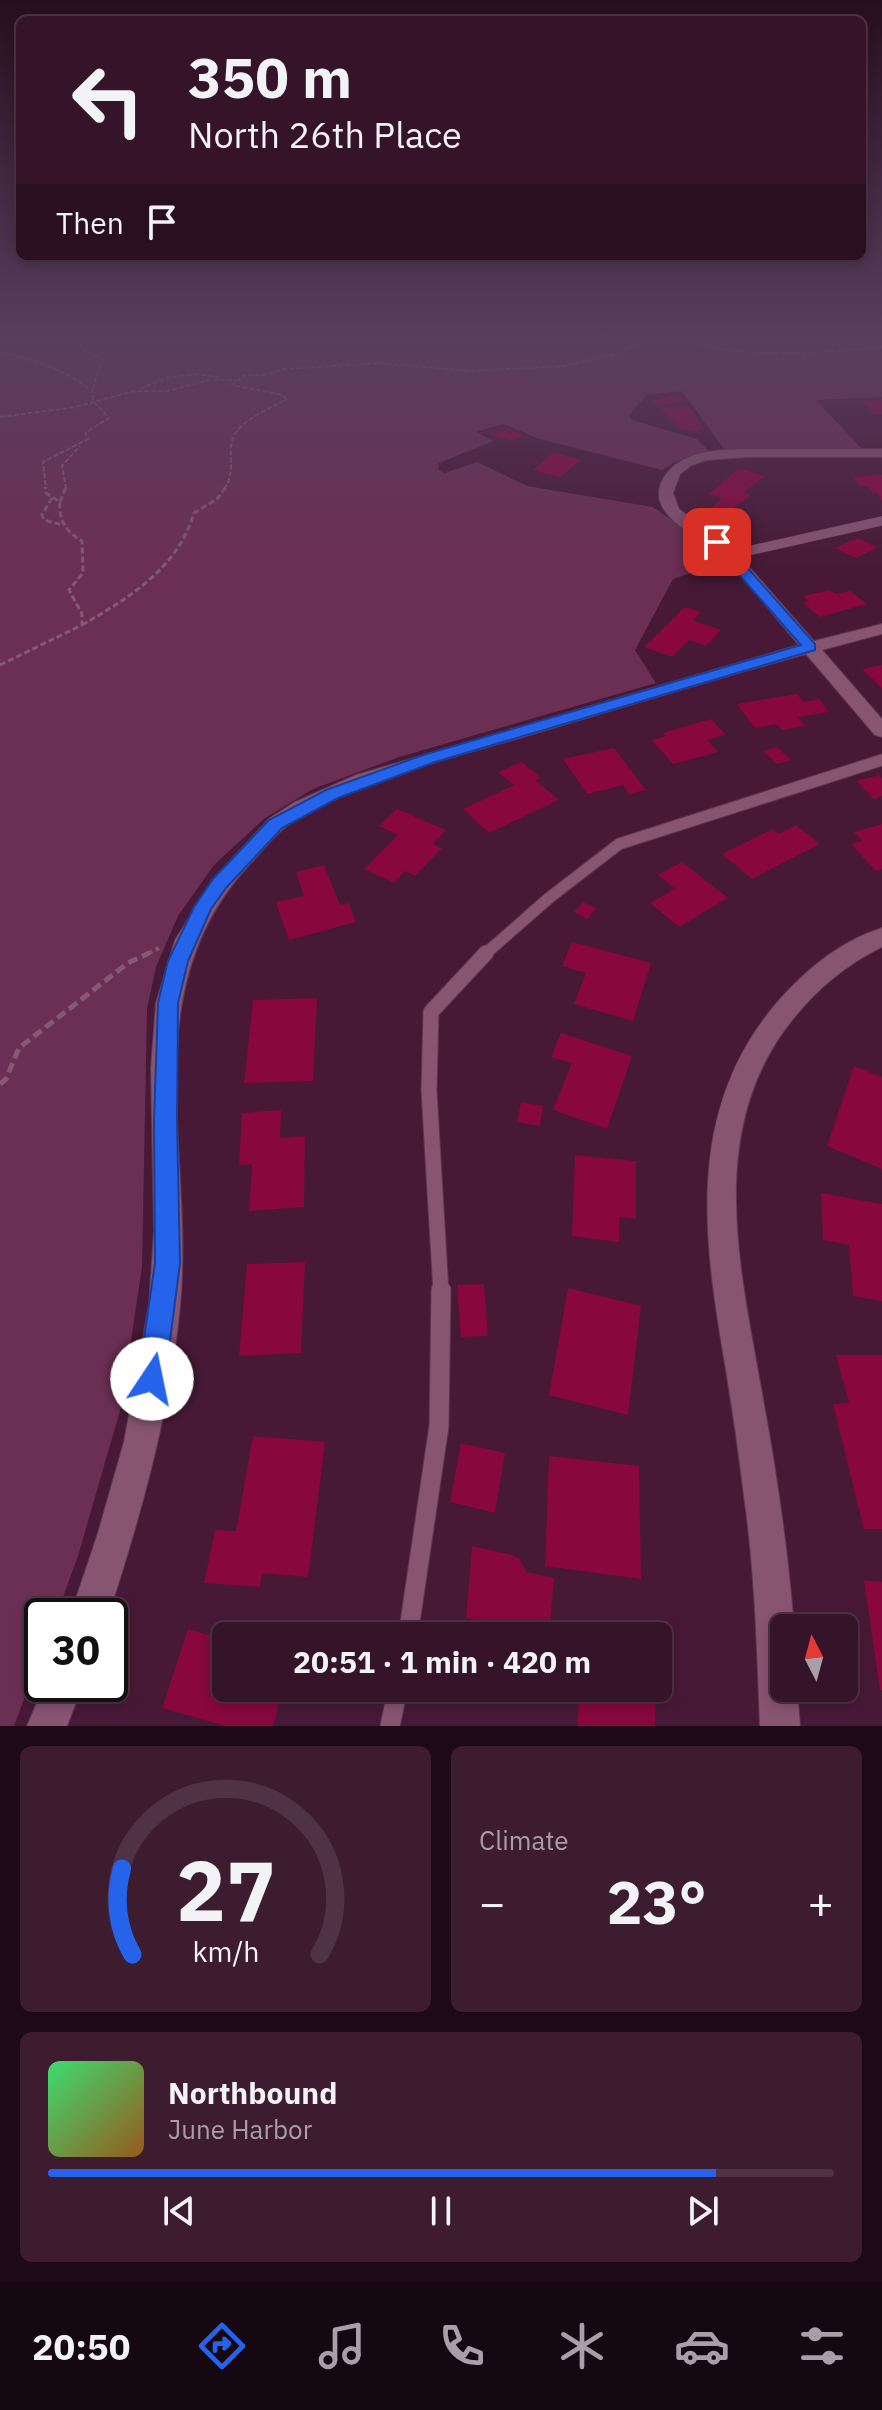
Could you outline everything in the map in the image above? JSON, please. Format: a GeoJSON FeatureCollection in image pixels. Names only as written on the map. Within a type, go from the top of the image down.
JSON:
{"type":"FeatureCollection","features":[{"type":"Feature","properties":{"kind":"street"},"geometry":{"type":"LineString","coordinates":[[882,453],[741,452],[702,457],[683,465],[668,478],[665,496],[683,520],[717,542],[730,555],[882,731]]}},
{"type":"Feature","properties":{"kind":"street"},"geometry":{"type":"LineString","coordinates":[[95,1598],[123,1508],[158,1348],[168,1263],[165,1105],[168,1003],[178,961],[191,931],[220,883],[276,824],[332,794],[429,758],[810,647],[882,629]]}},
{"type":"Feature","properties":{"kind":"street"},"geometry":{"type":"LineString","coordinates":[[780,1726],[774,1610],[764,1510],[721,1261],[722,1156],[729,1120],[743,1078],[781,1014],[802,990],[838,961],[882,937]]}},
{"type":"Feature","properties":{"kind":"street"},"geometry":{"type":"LineString","coordinates":[[47,1726],[57,1702]]}},
{"type":"Feature","properties":{"kind":"lane"},"geometry":{"type":"LineString","coordinates":[[730,555],[882,521]]}},
{"type":"Feature","properties":{"kind":"lane"},"geometry":{"type":"LineString","coordinates":[[410,1622],[439,1426],[442,1263],[429,1091],[431,1012],[469,968],[549,898],[619,844],[882,760]]}},
{"type":"Feature","properties":{"kind":"lane"},"geometry":{"type":"LineString","coordinates":[[390,1726],[395,1702]]}},
{"type":"Feature","properties":{"kind":"path"},"geometry":{"type":"LineString","coordinates":[[0,417],[49,411]]}},
{"type":"Feature","properties":{"kind":"path"},"geometry":{"type":"LineString","coordinates":[[82,625],[82,614],[68,600],[69,585],[83,573],[82,541],[60,521],[60,502],[66,488],[62,466],[88,439],[85,433],[109,418],[102,411]]}},
{"type":"Feature","properties":{"kind":"path"},"geometry":{"type":"LineString","coordinates":[[0,665],[82,625],[134,595],[179,548],[192,527],[194,513],[217,499],[232,478],[232,439],[241,426],[267,411]]}},
{"type":"Feature","properties":{"kind":"path"},"geometry":{"type":"LineString","coordinates":[[60,502],[46,493],[43,462],[82,444]]}},
{"type":"Feature","properties":{"kind":"path"},"geometry":{"type":"LineString","coordinates":[[52,498],[42,515],[44,520],[65,526]]}},
{"type":"Feature","properties":{"kind":"path"},"geometry":{"type":"LineString","coordinates":[[0,1084],[6,1079],[19,1048],[128,963],[191,931]]}},
{"type":"Feature","properties":{"kind":"shaded area"},"geometry":{"type":"Polygon","coordinates":[[[0,411],[633,411],[629,415],[632,420],[697,439],[709,451],[662,470],[540,439],[503,424],[476,432],[493,441],[439,463],[438,470],[445,473],[477,462],[527,486],[653,507],[706,544],[724,562],[673,579],[635,650],[656,683],[399,757],[313,789],[265,818],[214,865],[178,916],[156,967],[147,1009],[142,1267],[121,1407],[78,1556],[63,1598],[24,1598],[24,1700],[14,1726],[0,1726],[0,411]]]}},
{"type":"Feature","properties":{"kind":"shaded area"},"geometry":{"type":"Polygon","coordinates":[[[696,411],[826,411],[862,449],[724,449],[696,411]]]}},
{"type":"Feature","properties":{"kind":"building"},"geometry":{"type":"Polygon","coordinates":[[[663,411],[692,411],[702,427],[697,432],[673,426],[677,425],[663,411]]]}},
{"type":"Feature","properties":{"kind":"building"},"geometry":{"type":"Polygon","coordinates":[[[507,428],[524,435],[512,441],[489,434],[507,428]]]}},
{"type":"Feature","properties":{"kind":"building"},"geometry":{"type":"Polygon","coordinates":[[[553,453],[581,460],[560,477],[533,470],[553,453]]]}},
{"type":"Feature","properties":{"kind":"building"},"geometry":{"type":"Polygon","coordinates":[[[739,468],[765,476],[743,493],[751,495],[727,513],[710,508],[723,498],[709,494],[739,468]]]}},
{"type":"Feature","properties":{"kind":"building"},"geometry":{"type":"Polygon","coordinates":[[[882,475],[882,502],[878,493],[873,493],[867,486],[860,486],[852,477],[882,475]]]}},
{"type":"Feature","properties":{"kind":"building"},"geometry":{"type":"Polygon","coordinates":[[[857,538],[878,547],[856,558],[835,548],[857,538]]]}},
{"type":"Feature","properties":{"kind":"building"},"geometry":{"type":"Polygon","coordinates":[[[830,590],[835,594],[850,591],[867,604],[820,617],[803,603],[809,601],[803,596],[830,590]]]}},
{"type":"Feature","properties":{"kind":"building"},"geometry":{"type":"Polygon","coordinates":[[[685,607],[701,612],[693,620],[721,630],[706,646],[689,640],[672,657],[644,647],[685,607]]]}},
{"type":"Feature","properties":{"kind":"building"},"geometry":{"type":"Polygon","coordinates":[[[882,665],[882,688],[862,669],[882,665]]]}},
{"type":"Feature","properties":{"kind":"building"},"geometry":{"type":"Polygon","coordinates":[[[797,694],[804,702],[819,699],[829,712],[798,717],[805,726],[782,730],[777,724],[755,728],[737,704],[797,694]]]}},
{"type":"Feature","properties":{"kind":"building"},"geometry":{"type":"Polygon","coordinates":[[[711,719],[726,735],[707,740],[718,752],[673,764],[652,740],[666,736],[663,733],[711,719]]]}},
{"type":"Feature","properties":{"kind":"building"},"geometry":{"type":"Polygon","coordinates":[[[777,747],[791,760],[777,764],[763,751],[777,747]]]}},
{"type":"Feature","properties":{"kind":"building"},"geometry":{"type":"Polygon","coordinates":[[[614,748],[646,790],[629,794],[623,785],[587,794],[563,759],[614,748]]]}},
{"type":"Feature","properties":{"kind":"building"},"geometry":{"type":"Polygon","coordinates":[[[522,762],[541,778],[535,780],[559,800],[489,833],[463,809],[514,785],[498,772],[522,762]]]}},
{"type":"Feature","properties":{"kind":"building"},"geometry":{"type":"Polygon","coordinates":[[[879,775],[882,778],[882,796],[874,799],[856,781],[879,775]]]}},
{"type":"Feature","properties":{"kind":"building"},"geometry":{"type":"Polygon","coordinates":[[[397,809],[446,830],[433,844],[442,848],[415,876],[405,871],[394,883],[364,869],[398,835],[379,826],[397,809]]]}},
{"type":"Feature","properties":{"kind":"building"},"geometry":{"type":"Polygon","coordinates":[[[882,824],[882,869],[876,871],[851,844],[863,841],[854,832],[882,824]]]}},
{"type":"Feature","properties":{"kind":"building"},"geometry":{"type":"Polygon","coordinates":[[[796,825],[820,844],[752,879],[722,854],[773,829],[779,834],[796,825]]]}},
{"type":"Feature","properties":{"kind":"building"},"geometry":{"type":"Polygon","coordinates":[[[682,862],[728,898],[679,927],[650,903],[675,889],[658,875],[682,862]]]}},
{"type":"Feature","properties":{"kind":"building"},"geometry":{"type":"Polygon","coordinates":[[[324,865],[340,905],[349,903],[356,922],[289,940],[276,902],[304,896],[296,872],[324,865]]]}},
{"type":"Feature","properties":{"kind":"building"},"geometry":{"type":"Polygon","coordinates":[[[583,902],[596,909],[587,919],[574,912],[583,902]]]}},
{"type":"Feature","properties":{"kind":"building"},"geometry":{"type":"Polygon","coordinates":[[[572,942],[651,963],[633,1021],[574,1004],[586,973],[562,966],[572,942]]]}},
{"type":"Feature","properties":{"kind":"building"},"geometry":{"type":"Polygon","coordinates":[[[317,998],[313,1081],[244,1083],[253,1000],[317,998]]]}},
{"type":"Feature","properties":{"kind":"building"},"geometry":{"type":"Polygon","coordinates":[[[561,1033],[632,1056],[607,1129],[553,1110],[572,1063],[551,1057],[561,1033]]]}},
{"type":"Feature","properties":{"kind":"building"},"geometry":{"type":"Polygon","coordinates":[[[854,1066],[882,1077],[882,1169],[827,1146],[854,1066]]]}},
{"type":"Feature","properties":{"kind":"building"},"geometry":{"type":"Polygon","coordinates":[[[521,1102],[543,1106],[540,1126],[517,1122],[521,1102]]]}},
{"type":"Feature","properties":{"kind":"building"},"geometry":{"type":"Polygon","coordinates":[[[281,1110],[280,1138],[305,1136],[304,1207],[249,1211],[252,1164],[239,1165],[242,1113],[281,1110]]]}},
{"type":"Feature","properties":{"kind":"building"},"geometry":{"type":"Polygon","coordinates":[[[575,1155],[636,1161],[636,1219],[619,1217],[619,1242],[572,1236],[575,1155]]]}},
{"type":"Feature","properties":{"kind":"building"},"geometry":{"type":"Polygon","coordinates":[[[821,1193],[882,1204],[882,1301],[853,1296],[849,1245],[823,1240],[821,1193]]]}},
{"type":"Feature","properties":{"kind":"building"},"geometry":{"type":"Polygon","coordinates":[[[305,1262],[301,1353],[239,1356],[247,1264],[305,1262]]]}},
{"type":"Feature","properties":{"kind":"building"},"geometry":{"type":"Polygon","coordinates":[[[484,1284],[488,1336],[461,1337],[457,1285],[484,1284]]]}},
{"type":"Feature","properties":{"kind":"building"},"geometry":{"type":"Polygon","coordinates":[[[568,1288],[641,1306],[628,1415],[549,1395],[568,1288]]]}},
{"type":"Feature","properties":{"kind":"building"},"geometry":{"type":"Polygon","coordinates":[[[836,1355],[882,1355],[882,1529],[864,1529],[833,1404],[849,1403],[836,1355]]]}},
{"type":"Feature","properties":{"kind":"building"},"geometry":{"type":"Polygon","coordinates":[[[253,1436],[325,1442],[308,1577],[262,1573],[260,1587],[204,1583],[215,1530],[236,1531],[253,1436]]]}},
{"type":"Feature","properties":{"kind":"building"},"geometry":{"type":"Polygon","coordinates":[[[461,1443],[505,1453],[495,1513],[450,1502],[461,1443]]]}},
{"type":"Feature","properties":{"kind":"building"},"geometry":{"type":"Polygon","coordinates":[[[549,1456],[639,1466],[641,1579],[545,1566],[549,1456]]]}},
{"type":"Feature","properties":{"kind":"building"},"geometry":{"type":"Polygon","coordinates":[[[472,1546],[512,1555],[519,1558],[526,1572],[554,1578],[550,1622],[484,1622],[466,1618],[472,1546]]]}},
{"type":"Feature","properties":{"kind":"building"},"geometry":{"type":"Polygon","coordinates":[[[864,1580],[882,1582],[882,1690],[880,1690],[864,1580]]]}},
{"type":"Feature","properties":{"kind":"building"},"geometry":{"type":"Polygon","coordinates":[[[188,1629],[212,1636],[212,1702],[279,1702],[273,1726],[226,1726],[162,1708],[188,1629]]]}},
{"type":"Feature","properties":{"kind":"building"},"geometry":{"type":"Polygon","coordinates":[[[579,1702],[656,1702],[655,1726],[577,1726],[579,1702]]]}},
{"type":"Feature","properties":{"kind":"route"},"geometry":{"type":"LineString","coordinates":[[152,1379],[168,1263],[165,1120],[168,1003],[178,961],[203,907],[220,883],[276,824],[332,794],[429,758],[810,647],[717,542]]}}]}
